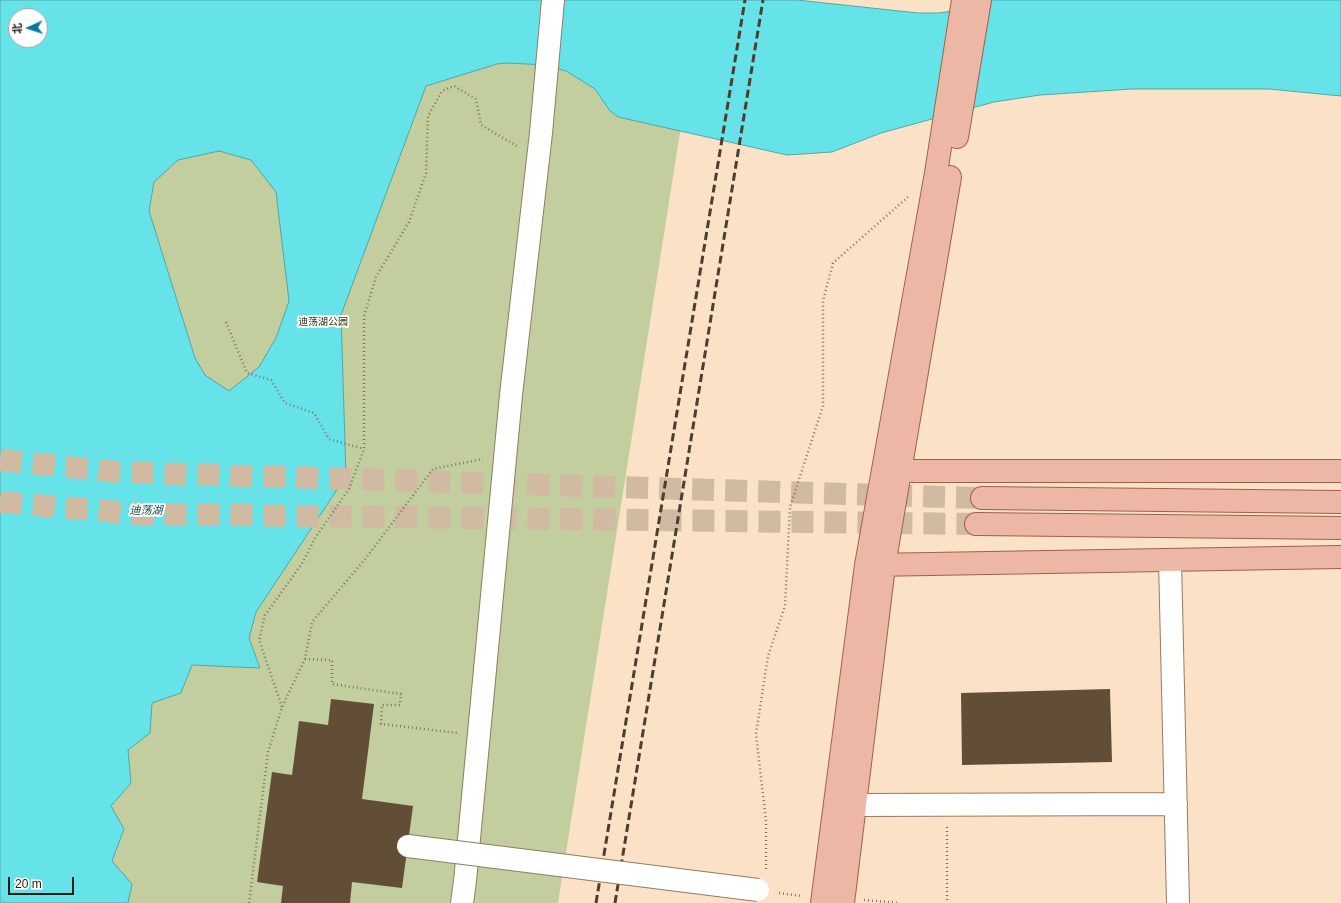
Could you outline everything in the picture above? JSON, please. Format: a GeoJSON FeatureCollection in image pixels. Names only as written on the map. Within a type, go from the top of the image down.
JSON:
{"type":"FeatureCollection","features":[{"type":"Feature","properties":{"kind":"main road"},"geometry":{"type":"LineString","coordinates":[[892,471],[936,173],[951,127],[964,0]]}},
{"type":"Feature","properties":{"kind":"main road"},"geometry":{"type":"LineString","coordinates":[[822,903],[875,566],[951,127],[980,0]]}},
{"type":"Feature","properties":{"kind":"main road"},"geometry":{"type":"LineString","coordinates":[[892,471],[1341,471]]}},
{"type":"Feature","properties":{"kind":"main road"},"geometry":{"type":"LineString","coordinates":[[982,498],[1341,502]]}},
{"type":"Feature","properties":{"kind":"main road"},"geometry":{"type":"LineString","coordinates":[[976,524],[1341,528]]}},
{"type":"Feature","properties":{"kind":"main road"},"geometry":{"type":"LineString","coordinates":[[875,566],[1341,557]]}},
{"type":"Feature","properties":{"kind":"main road"},"geometry":{"type":"LineString","coordinates":[[843,903],[854,805],[875,566]]}},
{"type":"Feature","properties":{"kind":"street"},"geometry":{"type":"LineString","coordinates":[[462,903],[505,455],[541,133],[553,0]]}},
{"type":"Feature","properties":{"kind":"street"},"geometry":{"type":"LineString","coordinates":[[1170,560],[1178,903]]}},
{"type":"Feature","properties":{"kind":"street"},"geometry":{"type":"LineString","coordinates":[[854,805],[1176,804]]}},
{"type":"Feature","properties":{"kind":"street"},"geometry":{"type":"LineString","coordinates":[[408,846],[761,881]]}},
{"type":"Feature","properties":{"kind":"path"},"geometry":{"type":"LineString","coordinates":[[282,707],[259,640],[265,615],[303,562],[315,538],[349,489],[364,449],[364,316],[376,277],[409,222],[426,173],[428,116],[442,91],[454,86],[476,99],[481,125],[538,158]]}},
{"type":"Feature","properties":{"kind":"path"},"geometry":{"type":"LineString","coordinates":[[761,881],[766,866],[766,821],[756,734],[768,656],[785,606],[790,507],[823,406],[823,301],[833,263],[936,173]]}},
{"type":"Feature","properties":{"kind":"path"},"geometry":{"type":"LineString","coordinates":[[226,322],[247,373],[271,380],[285,403],[314,413],[329,439],[364,449]]}},
{"type":"Feature","properties":{"kind":"path"},"geometry":{"type":"LineString","coordinates":[[249,903],[268,752],[282,707],[305,659],[312,622],[366,558],[433,469],[505,455]]}},
{"type":"Feature","properties":{"kind":"path"},"geometry":{"type":"LineString","coordinates":[[305,659],[332,660],[332,684],[401,694],[400,705],[382,705],[381,724],[479,736]]}},
{"type":"Feature","properties":{"kind":"path"},"geometry":{"type":"LineString","coordinates":[[947,805],[947,903]]}},
{"type":"Feature","properties":{"kind":"green space","name":"迪荡湖公园"},"geometry":{"type":"Polygon","coordinates":[[[0,0],[701,0],[558,903],[0,903],[0,0]]]}},
{"type":"Feature","properties":{"kind":"water","name":"迪荡湖"},"geometry":{"type":"Polygon","coordinates":[[[0,0],[797,0],[918,13],[939,13],[971,8],[993,0],[1341,0],[1341,96],[1269,89],[1132,89],[1040,95],[994,102],[881,133],[832,152],[787,155],[618,117],[610,111],[595,89],[566,71],[546,65],[507,63],[497,64],[426,86],[341,315],[346,476],[256,612],[249,638],[260,668],[192,665],[181,693],[152,703],[150,733],[128,750],[131,783],[111,806],[124,829],[112,861],[132,884],[128,903],[0,903],[0,0]],[[219,151],[178,160],[154,182],[149,211],[195,358],[205,375],[229,391],[259,367],[276,338],[289,301],[276,192],[251,160],[219,151]]]}},
{"type":"Feature","properties":{"kind":"building"},"geometry":{"type":"Polygon","coordinates":[[[1110,689],[1112,762],[962,765],[961,693],[1110,689]]]}},
{"type":"Feature","properties":{"kind":"building"},"geometry":{"type":"Polygon","coordinates":[[[331,699],[374,704],[362,799],[413,806],[402,888],[352,882],[350,903],[281,903],[283,886],[257,882],[272,772],[292,775],[299,721],[328,725],[331,699]]]}},
{"type":"Feature","properties":{"kind":"tunnel"},"geometry":{"type":"LineString","coordinates":[[0,460],[118,472],[982,498]]}},
{"type":"Feature","properties":{"kind":"tunnel"},"geometry":{"type":"LineString","coordinates":[[0,502],[140,514],[976,524]]}},
{"type":"Feature","properties":{"kind":"railway"},"geometry":{"type":"LineString","coordinates":[[596,903],[745,0]]}},
{"type":"Feature","properties":{"kind":"railway"},"geometry":{"type":"LineString","coordinates":[[615,903],[763,0]]}}]}
